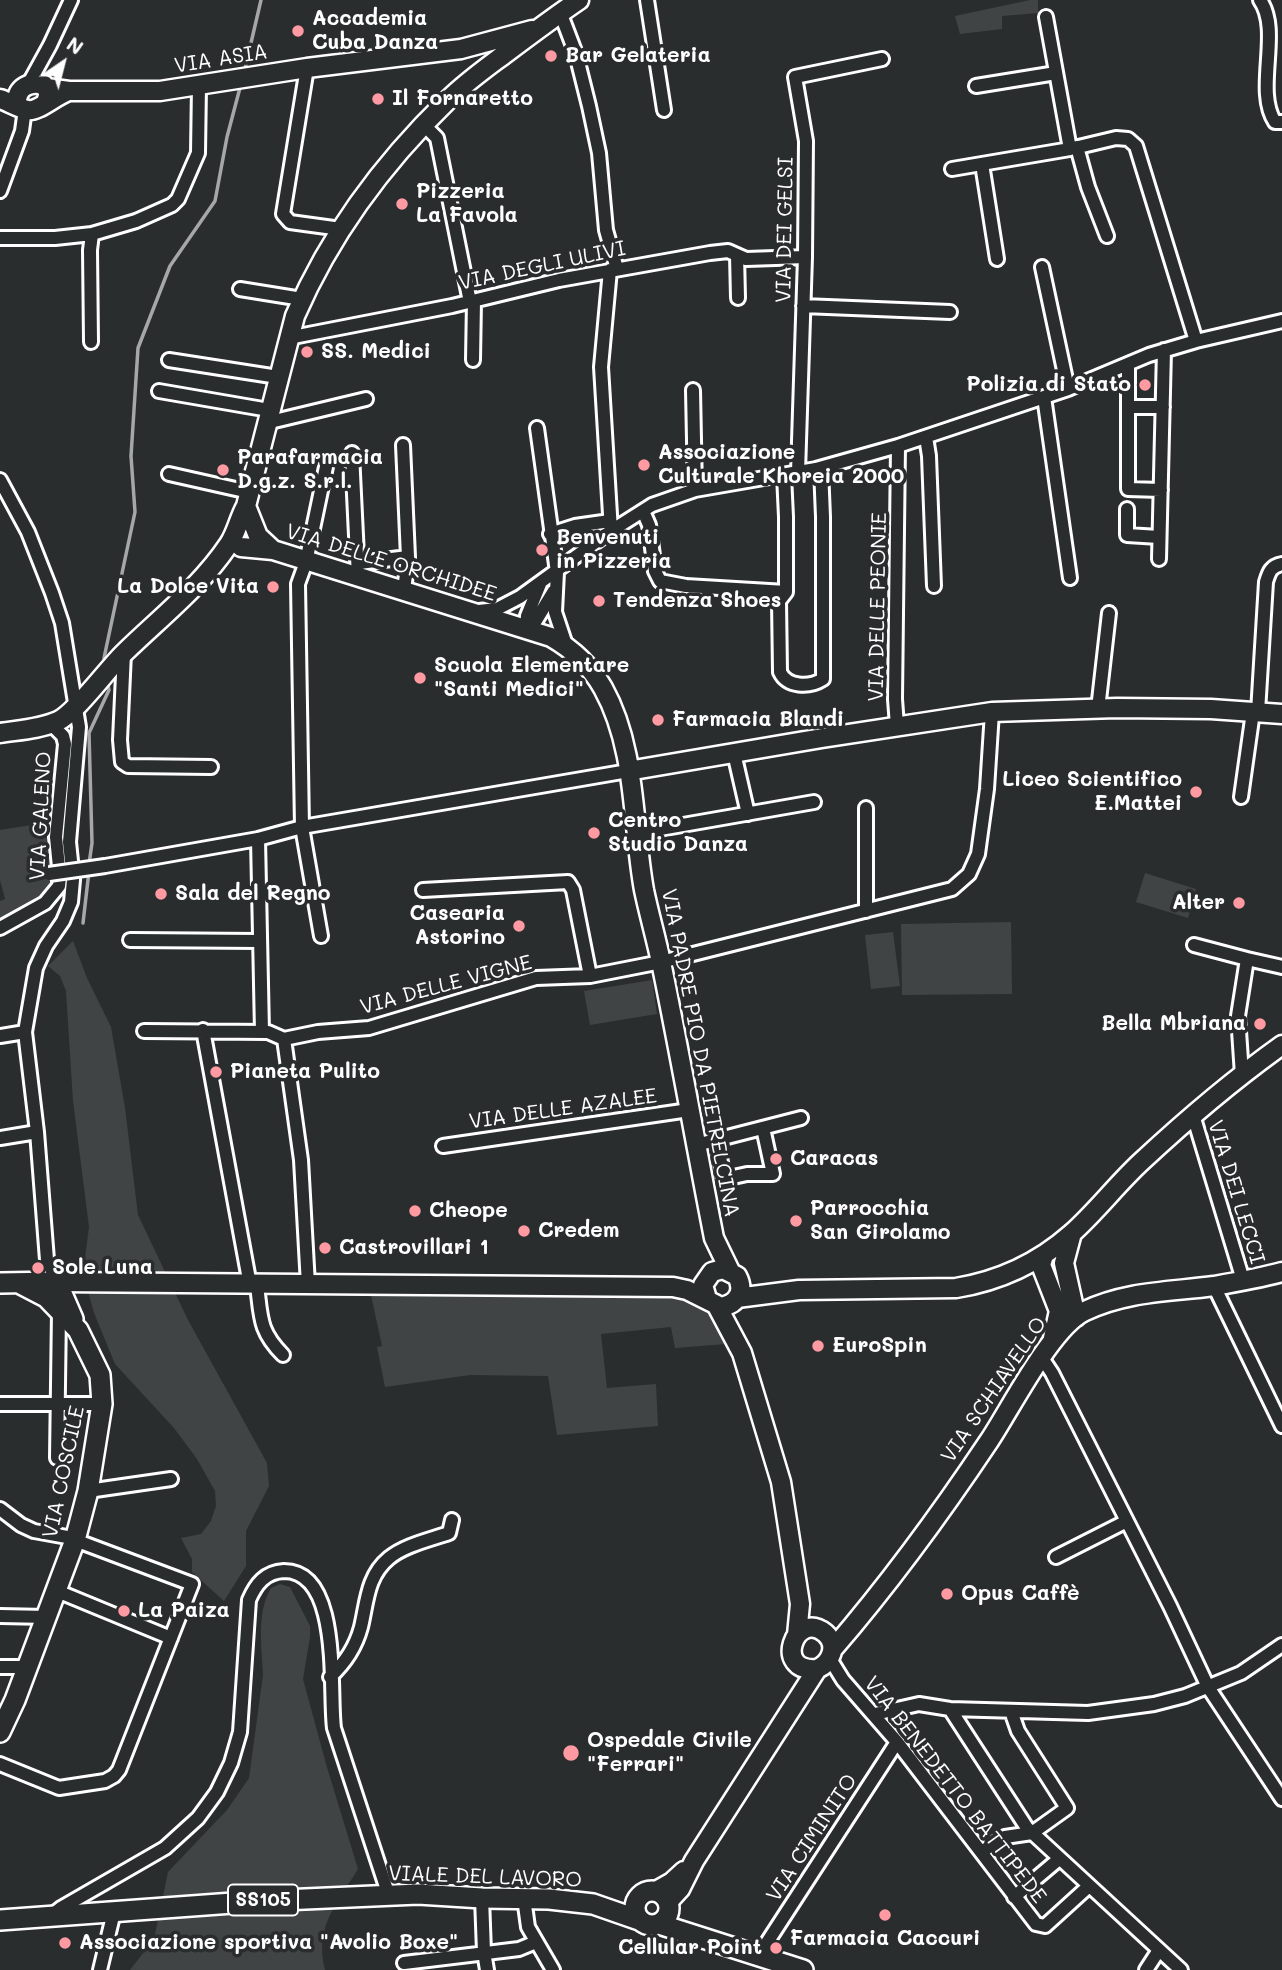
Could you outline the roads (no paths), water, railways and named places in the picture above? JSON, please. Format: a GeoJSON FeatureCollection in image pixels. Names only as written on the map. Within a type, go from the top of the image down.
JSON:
{"type":"FeatureCollection","features":[{"type":"Feature","properties":{"kind":"main road"},"geometry":{"type":"LineString","coordinates":[[0,1283],[67,1282],[78,1329]]}},
{"type":"Feature","properties":{"kind":"main road","name":"VIA COSCILE"},"geometry":{"type":"LineString","coordinates":[[0,1732],[8,1700],[27,1667],[75,1540],[88,1490],[102,1404],[100,1375],[78,1329],[46,1297],[21,1284]]}},
{"type":"Feature","properties":{"kind":"main road","name":"VIALE DEL LAVORO"},"geometry":{"type":"LineString","coordinates":[[382,1896],[418,1894],[524,1898],[593,1904],[637,1899],[645,1892],[663,1907],[648,1926],[639,1920],[593,1904]]}},
{"type":"Feature","properties":{"kind":"main road","name":"SS105"},"geometry":{"type":"LineString","coordinates":[[0,1920],[152,1908],[382,1896]]}},
{"type":"Feature","properties":{"kind":"main road"},"geometry":{"type":"LineString","coordinates":[[637,1899],[634,1910],[639,1920]]}},
{"type":"Feature","properties":{"kind":"main road"},"geometry":{"type":"LineString","coordinates":[[663,1907],[698,1937],[763,1961],[803,1970]]}},
{"type":"Feature","properties":{"kind":"street"},"geometry":{"type":"LineString","coordinates":[[0,191],[22,131],[27,98],[71,0]]}},
{"type":"Feature","properties":{"kind":"street"},"geometry":{"type":"LineString","coordinates":[[0,733],[59,721],[118,660],[177,606],[217,561],[245,518],[288,338],[302,299],[341,229],[370,189],[424,125],[476,75],[579,0]]}},
{"type":"Feature","properties":{"kind":"street"},"geometry":{"type":"LineString","coordinates":[[647,0],[664,110]]}},
{"type":"Feature","properties":{"kind":"street"},"geometry":{"type":"LineString","coordinates":[[1260,0],[1270,24],[1267,69],[1270,114],[1275,122],[1282,122]]}},
{"type":"Feature","properties":{"kind":"street"},"geometry":{"type":"LineString","coordinates":[[560,12],[576,54],[599,153],[601,188],[613,270],[601,367],[610,526]]}},
{"type":"Feature","properties":{"kind":"street"},"geometry":{"type":"LineString","coordinates":[[1046,17],[1074,148],[1107,236]]}},
{"type":"Feature","properties":{"kind":"street","name":"VIA ASIA"},"geometry":{"type":"LineString","coordinates":[[27,98],[69,91],[160,91],[307,68],[461,49],[539,28]]}},
{"type":"Feature","properties":{"kind":"street"},"geometry":{"type":"LineString","coordinates":[[491,40],[500,49],[500,57]]}},
{"type":"Feature","properties":{"kind":"street"},"geometry":{"type":"LineString","coordinates":[[461,49],[474,55],[476,75]]}},
{"type":"Feature","properties":{"kind":"street","name":"VIA ASIA"},"geometry":{"type":"LineString","coordinates":[[461,49],[485,51],[500,57]]}},
{"type":"Feature","properties":{"kind":"street","name":"VIA DEI GELSI"},"geometry":{"type":"LineString","coordinates":[[798,472],[806,141],[795,77],[882,59]]}},
{"type":"Feature","properties":{"kind":"street"},"geometry":{"type":"LineString","coordinates":[[307,68],[283,214],[290,222],[341,229]]}},
{"type":"Feature","properties":{"kind":"street"},"geometry":{"type":"LineString","coordinates":[[976,86],[1056,73]]}},
{"type":"Feature","properties":{"kind":"street"},"geometry":{"type":"LineString","coordinates":[[0,238],[55,238],[92,234],[157,214],[178,199],[198,153],[199,85]]}},
{"type":"Feature","properties":{"kind":"street"},"geometry":{"type":"LineString","coordinates":[[424,125],[437,138],[472,301],[473,360]]}},
{"type":"Feature","properties":{"kind":"street"},"geometry":{"type":"LineString","coordinates":[[952,169],[1116,138],[1128,139],[1136,146],[1196,341]]}},
{"type":"Feature","properties":{"kind":"street"},"geometry":{"type":"LineString","coordinates":[[982,164],[997,259]]}},
{"type":"Feature","properties":{"kind":"street"},"geometry":{"type":"LineString","coordinates":[[91,342],[92,234]]}},
{"type":"Feature","properties":{"kind":"street","name":"VIA DEGLI ULIVI"},"geometry":{"type":"LineString","coordinates":[[288,338],[613,270],[710,253],[728,251],[746,258],[805,257]]}},
{"type":"Feature","properties":{"kind":"street"},"geometry":{"type":"LineString","coordinates":[[737,255],[738,298]]}},
{"type":"Feature","properties":{"kind":"street"},"geometry":{"type":"LineString","coordinates":[[1042,267],[1068,388]]}},
{"type":"Feature","properties":{"kind":"street"},"geometry":{"type":"LineString","coordinates":[[240,289],[302,299]]}},
{"type":"Feature","properties":{"kind":"street"},"geometry":{"type":"LineString","coordinates":[[803,306],[950,312]]}},
{"type":"Feature","properties":{"kind":"street"},"geometry":{"type":"LineString","coordinates":[[471,611],[497,609],[557,572],[610,526],[652,505],[695,490],[821,468],[898,446],[1044,397],[1164,351],[1282,321]]}},
{"type":"Feature","properties":{"kind":"street"},"geometry":{"type":"LineString","coordinates":[[1159,559],[1164,351]]}},
{"type":"Feature","properties":{"kind":"street"},"geometry":{"type":"LineString","coordinates":[[169,360],[278,377]]}},
{"type":"Feature","properties":{"kind":"street"},"geometry":{"type":"LineString","coordinates":[[1128,364],[1128,489],[1161,490]]}},
{"type":"Feature","properties":{"kind":"street"},"geometry":{"type":"LineString","coordinates":[[693,390],[695,490]]}},
{"type":"Feature","properties":{"kind":"street"},"geometry":{"type":"LineString","coordinates":[[159,391],[268,416],[366,399]]}},
{"type":"Feature","properties":{"kind":"street"},"geometry":{"type":"LineString","coordinates":[[1044,397],[1070,578]]}},
{"type":"Feature","properties":{"kind":"street"},"geometry":{"type":"LineString","coordinates":[[1128,407],[1163,407]]}},
{"type":"Feature","properties":{"kind":"street"},"geometry":{"type":"LineString","coordinates":[[537,428],[557,572],[555,612],[566,645]]}},
{"type":"Feature","properties":{"kind":"street"},"geometry":{"type":"LineString","coordinates":[[926,437],[934,586]]}},
{"type":"Feature","properties":{"kind":"street"},"geometry":{"type":"LineString","coordinates":[[403,445],[408,557],[404,591]]}},
{"type":"Feature","properties":{"kind":"street","name":"VIA DELLE PEONIE"},"geometry":{"type":"LineString","coordinates":[[897,726],[895,687],[898,446]]}},
{"type":"Feature","properties":{"kind":"street"},"geometry":{"type":"LineString","coordinates":[[352,453],[359,570],[408,557]]}},
{"type":"Feature","properties":{"kind":"street"},"geometry":{"type":"LineString","coordinates":[[321,936],[302,827],[298,584],[306,562],[327,462]]}},
{"type":"Feature","properties":{"kind":"street"},"geometry":{"type":"LineString","coordinates":[[784,475],[786,592],[779,601],[780,672],[790,684],[818,682],[823,674],[821,468]]}},
{"type":"Feature","properties":{"kind":"street"},"geometry":{"type":"LineString","coordinates":[[169,474],[245,518],[273,550]]}},
{"type":"Feature","properties":{"kind":"street"},"geometry":{"type":"LineString","coordinates":[[0,480],[28,531],[62,623],[79,727],[69,842],[73,880],[71,902],[36,968],[25,1032],[37,1132],[47,1260],[67,1282],[673,1287],[707,1276],[719,1269],[757,1283],[799,1290]]}},
{"type":"Feature","properties":{"kind":"street"},"geometry":{"type":"LineString","coordinates":[[1126,509],[1127,535],[1159,537]]}},
{"type":"Feature","properties":{"kind":"street"},"geometry":{"type":"LineString","coordinates":[[643,511],[649,525],[655,572],[660,581],[686,586],[786,592]]}},
{"type":"Feature","properties":{"kind":"street","name":"VIA DELLE ORCHIDEE"},"geometry":{"type":"LineString","coordinates":[[245,518],[273,550],[306,562],[359,570],[404,591],[526,628]]}},
{"type":"Feature","properties":{"kind":"street"},"geometry":{"type":"LineString","coordinates":[[550,534],[575,526],[610,526]]}},
{"type":"Feature","properties":{"kind":"street"},"geometry":{"type":"LineString","coordinates":[[1241,797],[1256,712],[1266,582],[1275,566],[1282,564]]}},
{"type":"Feature","properties":{"kind":"street"},"geometry":{"type":"LineString","coordinates":[[526,628],[527,616],[540,583]]}},
{"type":"Feature","properties":{"kind":"street"},"geometry":{"type":"LineString","coordinates":[[526,628],[535,622],[554,591]]}},
{"type":"Feature","properties":{"kind":"street"},"geometry":{"type":"LineString","coordinates":[[1098,709],[1110,613]]}},
{"type":"Feature","properties":{"kind":"street","name":"VIA PADRE PIO DA PIETRELCINA"},"geometry":{"type":"LineString","coordinates":[[526,628],[566,645],[584,663],[603,688],[617,722],[628,771],[644,888],[661,962],[714,1238],[713,1258],[707,1276]]}},
{"type":"Feature","properties":{"kind":"street"},"geometry":{"type":"LineString","coordinates":[[118,660],[122,762],[128,766],[211,767]]}},
{"type":"Feature","properties":{"kind":"street"},"geometry":{"type":"LineString","coordinates":[[49,874],[258,839],[302,827],[992,712],[1098,709],[1282,714]]}},
{"type":"Feature","properties":{"kind":"street","name":"VIA DELLE VIGNE"},"geometry":{"type":"LineString","coordinates":[[284,1039],[318,1032],[369,1028],[536,978],[590,976],[661,962],[952,889],[969,874],[978,854],[992,712]]}},
{"type":"Feature","properties":{"kind":"street","name":"VIA GALENO"},"geometry":{"type":"LineString","coordinates":[[0,928],[45,903],[59,886],[56,837],[65,744],[63,736],[50,723]]}},
{"type":"Feature","properties":{"kind":"street"},"geometry":{"type":"LineString","coordinates":[[734,753],[748,814]]}},
{"type":"Feature","properties":{"kind":"street"},"geometry":{"type":"LineString","coordinates":[[637,833],[814,802]]}},
{"type":"Feature","properties":{"kind":"street"},"geometry":{"type":"LineString","coordinates":[[866,808],[866,911]]}},
{"type":"Feature","properties":{"kind":"street"},"geometry":{"type":"LineString","coordinates":[[258,839],[262,1032]]}},
{"type":"Feature","properties":{"kind":"street"},"geometry":{"type":"LineString","coordinates":[[423,890],[568,882],[573,890],[590,976]]}},
{"type":"Feature","properties":{"kind":"street"},"geometry":{"type":"LineString","coordinates":[[130,940],[259,941]]}},
{"type":"Feature","properties":{"kind":"street"},"geometry":{"type":"LineString","coordinates":[[1194,944],[1282,967]]}},
{"type":"Feature","properties":{"kind":"street"},"geometry":{"type":"LineString","coordinates":[[1242,1075],[1238,1016],[1247,959]]}},
{"type":"Feature","properties":{"kind":"street"},"geometry":{"type":"LineString","coordinates":[[203,1030],[262,1327],[283,1355]]}},
{"type":"Feature","properties":{"kind":"street"},"geometry":{"type":"LineString","coordinates":[[144,1031],[262,1032],[284,1039],[301,1160],[308,1286]]}},
{"type":"Feature","properties":{"kind":"street"},"geometry":{"type":"LineString","coordinates":[[0,1036],[25,1032]]}},
{"type":"Feature","properties":{"kind":"street"},"geometry":{"type":"LineString","coordinates":[[673,1287],[724,1306],[736,1300],[799,1290],[957,1288],[977,1285],[1013,1272],[1046,1253],[1072,1233],[1140,1163],[1193,1115],[1282,1045]]}},
{"type":"Feature","properties":{"kind":"street","name":"VIA DELLE AZALEE"},"geometry":{"type":"LineString","coordinates":[[443,1146],[689,1110]]}},
{"type":"Feature","properties":{"kind":"street","name":"VIA DEI LECCI"},"geometry":{"type":"LineString","coordinates":[[1193,1115],[1243,1280]]}},
{"type":"Feature","properties":{"kind":"street"},"geometry":{"type":"LineString","coordinates":[[696,1146],[801,1118]]}},
{"type":"Feature","properties":{"kind":"street"},"geometry":{"type":"LineString","coordinates":[[717,1140],[724,1179],[747,1174],[773,1174],[763,1128]]}},
{"type":"Feature","properties":{"kind":"street"},"geometry":{"type":"LineString","coordinates":[[0,1138],[37,1132]]}},
{"type":"Feature","properties":{"kind":"street"},"geometry":{"type":"LineString","coordinates":[[1069,1312],[1064,1263],[1072,1233]]}},
{"type":"Feature","properties":{"kind":"street","name":"VIA PADRE PIO DA PIETRELCINA"},"geometry":{"type":"LineString","coordinates":[[714,1238],[734,1274]]}},
{"type":"Feature","properties":{"kind":"street"},"geometry":{"type":"LineString","coordinates":[[1046,1253],[1064,1263]]}},
{"type":"Feature","properties":{"kind":"street"},"geometry":{"type":"LineString","coordinates":[[1046,1253],[1041,1265],[1046,1283]]}},
{"type":"Feature","properties":{"kind":"street"},"geometry":{"type":"LineString","coordinates":[[1013,1272],[1033,1275],[1046,1283],[1069,1312]]}},
{"type":"Feature","properties":{"kind":"street"},"geometry":{"type":"LineString","coordinates":[[1069,1312],[1081,1303],[1101,1304],[1130,1295],[1214,1286],[1282,1272]]}},
{"type":"Feature","properties":{"kind":"street"},"geometry":{"type":"LineString","coordinates":[[734,1274],[741,1287],[736,1300],[742,1353],[781,1482],[800,1604],[797,1635]]}},
{"type":"Feature","properties":{"kind":"street"},"geometry":{"type":"LineString","coordinates":[[707,1276],[703,1289],[742,1353]]}},
{"type":"Feature","properties":{"kind":"street"},"geometry":{"type":"LineString","coordinates":[[1214,1286],[1282,1426]]}},
{"type":"Feature","properties":{"kind":"street"},"geometry":{"type":"LineString","coordinates":[[57,1458],[59,1311]]}},
{"type":"Feature","properties":{"kind":"street","name":"VIA SCHIAVELLO"},"geometry":{"type":"LineString","coordinates":[[823,1651],[850,1628],[989,1441],[1069,1312]]}},
{"type":"Feature","properties":{"kind":"street"},"geometry":{"type":"LineString","coordinates":[[1042,1358],[1127,1521],[1208,1687],[1282,1799]]}},
{"type":"Feature","properties":{"kind":"street"},"geometry":{"type":"LineString","coordinates":[[0,1404],[102,1404]]}},
{"type":"Feature","properties":{"kind":"street"},"geometry":{"type":"LineString","coordinates":[[88,1490],[171,1479]]}},
{"type":"Feature","properties":{"kind":"street"},"geometry":{"type":"LineString","coordinates":[[0,1509],[34,1531],[75,1540],[192,1584],[119,1770],[114,1776],[105,1781],[59,1788],[0,1764]]}},
{"type":"Feature","properties":{"kind":"street"},"geometry":{"type":"LineString","coordinates":[[330,1677],[344,1665],[360,1630],[372,1580],[382,1565],[415,1544],[449,1532],[452,1520]]}},
{"type":"Feature","properties":{"kind":"street"},"geometry":{"type":"LineString","coordinates":[[1056,1557],[1127,1521]]}},
{"type":"Feature","properties":{"kind":"street"},"geometry":{"type":"LineString","coordinates":[[49,1918],[61,1908],[165,1848],[198,1818],[217,1792],[231,1763],[240,1732],[249,1600],[254,1588],[264,1577],[275,1572],[289,1571],[305,1580],[324,1608],[330,1633],[334,1728],[382,1896]]}},
{"type":"Feature","properties":{"kind":"street"},"geometry":{"type":"LineString","coordinates":[[57,1591],[171,1638]]}},
{"type":"Feature","properties":{"kind":"street"},"geometry":{"type":"LineString","coordinates":[[800,1604],[823,1651]]}},
{"type":"Feature","properties":{"kind":"street"},"geometry":{"type":"LineString","coordinates":[[0,1616],[47,1617]]}},
{"type":"Feature","properties":{"kind":"street"},"geometry":{"type":"LineString","coordinates":[[801,1696],[798,1664],[792,1653],[793,1640],[808,1629],[823,1651]]}},
{"type":"Feature","properties":{"kind":"street"},"geometry":{"type":"LineString","coordinates":[[875,1714],[919,1704],[950,1709],[1088,1713],[1154,1703],[1185,1696],[1241,1673],[1282,1645]]}},
{"type":"Feature","properties":{"kind":"street"},"geometry":{"type":"LineString","coordinates":[[798,1664],[807,1669],[823,1651]]}},
{"type":"Feature","properties":{"kind":"street"},"geometry":{"type":"LineString","coordinates":[[663,1907],[680,1889],[694,1861],[801,1696],[823,1651]]}},
{"type":"Feature","properties":{"kind":"street","name":"VIA BENEDETTO BATTIPEDE"},"geometry":{"type":"LineString","coordinates":[[823,1651],[843,1680],[897,1742],[1036,1924],[1045,1926],[1089,1886]]}},
{"type":"Feature","properties":{"kind":"street"},"geometry":{"type":"LineString","coordinates":[[0,1667],[27,1667]]}},
{"type":"Feature","properties":{"kind":"street"},"geometry":{"type":"LineString","coordinates":[[950,1709],[1032,1833],[1181,1970]]}},
{"type":"Feature","properties":{"kind":"street"},"geometry":{"type":"LineString","coordinates":[[981,1852],[1004,1837],[1032,1833],[1067,1808],[1018,1731],[1011,1711]]}},
{"type":"Feature","properties":{"kind":"street","name":"VIA CIMINITO"},"geometry":{"type":"LineString","coordinates":[[763,1961],[897,1742]]}},
{"type":"Feature","properties":{"kind":"street"},"geometry":{"type":"LineString","coordinates":[[1014,1897],[1059,1859]]}},
{"type":"Feature","properties":{"kind":"street"},"geometry":{"type":"LineString","coordinates":[[482,1898],[487,1970]]}},
{"type":"Feature","properties":{"kind":"street"},"geometry":{"type":"LineString","coordinates":[[524,1898],[528,1927],[553,1970]]}},
{"type":"Feature","properties":{"kind":"street"},"geometry":{"type":"LineString","coordinates":[[100,1970],[114,1912]]}},
{"type":"Feature","properties":{"kind":"street"},"geometry":{"type":"LineString","coordinates":[[404,1963],[519,1949],[536,1942]]}},
{"type":"Feature","properties":{"kind":"street"},"geometry":{"type":"LineString","coordinates":[[1146,1970],[1159,1950]]}},
{"type":"Feature","properties":{"kind":"waterway"},"geometry":{"type":"LineString","coordinates":[[244,73],[261,0]]}},
{"type":"Feature","properties":{"kind":"waterway"},"geometry":{"type":"LineString","coordinates":[[105,665],[104,658],[135,512],[131,456],[138,348],[170,266],[215,201],[227,137],[241,84]]}},
{"type":"Feature","properties":{"kind":"waterway"},"geometry":{"type":"LineString","coordinates":[[89,864],[92,843],[89,733],[109,690],[107,680]]}},
{"type":"Feature","properties":{"kind":"waterway"},"geometry":{"type":"LineString","coordinates":[[83,923],[89,871]]}},
{"type":"Feature","properties":{"kind":"place","name":"Accademia Cuba Danza"},"geometry":{"type":"Point","coordinates":[298,31]}},
{"type":"Feature","properties":{"kind":"place","name":"Bar Gelateria"},"geometry":{"type":"Point","coordinates":[551,56]}},
{"type":"Feature","properties":{"kind":"place","name":"Il Fornaretto"},"geometry":{"type":"Point","coordinates":[378,99]}},
{"type":"Feature","properties":{"kind":"place","name":"Pizzeria La Favola"},"geometry":{"type":"Point","coordinates":[402,204]}},
{"type":"Feature","properties":{"kind":"place","name":"SS. Medici"},"geometry":{"type":"Point","coordinates":[307,352]}},
{"type":"Feature","properties":{"kind":"place","name":"Polizia di Stato"},"geometry":{"type":"Point","coordinates":[1145,385]}},
{"type":"Feature","properties":{"kind":"place","name":"Associazione Culturale Khoreia 2000"},"geometry":{"type":"Point","coordinates":[644,465]}},
{"type":"Feature","properties":{"kind":"place","name":"Parafarmacia D.g.z. S.r.l."},"geometry":{"type":"Point","coordinates":[223,470]}},
{"type":"Feature","properties":{"kind":"place","name":"Benvenuti in Pizzeria"},"geometry":{"type":"Point","coordinates":[542,550]}},
{"type":"Feature","properties":{"kind":"place","name":"La Dolce Vita"},"geometry":{"type":"Point","coordinates":[273,587]}},
{"type":"Feature","properties":{"kind":"place","name":"Tendenza Shoes"},"geometry":{"type":"Point","coordinates":[599,601]}},
{"type":"Feature","properties":{"kind":"place","name":"Scuola Elementare \"Santi Medici\""},"geometry":{"type":"Point","coordinates":[420,678]}},
{"type":"Feature","properties":{"kind":"place","name":"Farmacia Blandi"},"geometry":{"type":"Point","coordinates":[658,720]}},
{"type":"Feature","properties":{"kind":"place","name":"Liceo Scientifico E.Mattei"},"geometry":{"type":"Point","coordinates":[1196,792]}},
{"type":"Feature","properties":{"kind":"place","name":"Centro Studio Danza"},"geometry":{"type":"Point","coordinates":[594,833]}},
{"type":"Feature","properties":{"kind":"place","name":"Sala del Regno"},"geometry":{"type":"Point","coordinates":[161,894]}},
{"type":"Feature","properties":{"kind":"place","name":"Alter"},"geometry":{"type":"Point","coordinates":[1239,903]}},
{"type":"Feature","properties":{"kind":"place","name":"Casearia Astorino"},"geometry":{"type":"Point","coordinates":[519,926]}},
{"type":"Feature","properties":{"kind":"place","name":"Bella Mbriana"},"geometry":{"type":"Point","coordinates":[1260,1024]}},
{"type":"Feature","properties":{"kind":"place","name":"Pianeta Pulito"},"geometry":{"type":"Point","coordinates":[216,1072]}},
{"type":"Feature","properties":{"kind":"place","name":"Caracas"},"geometry":{"type":"Point","coordinates":[776,1159]}},
{"type":"Feature","properties":{"kind":"place","name":"Cheope"},"geometry":{"type":"Point","coordinates":[415,1211]}},
{"type":"Feature","properties":{"kind":"place","name":"Parrocchia San Girolamo"},"geometry":{"type":"Point","coordinates":[796,1221]}},
{"type":"Feature","properties":{"kind":"place","name":"Credem"},"geometry":{"type":"Point","coordinates":[524,1231]}},
{"type":"Feature","properties":{"kind":"place","name":"Castrovillari 1"},"geometry":{"type":"Point","coordinates":[325,1248]}},
{"type":"Feature","properties":{"kind":"place","name":"Sole Luna"},"geometry":{"type":"Point","coordinates":[38,1268]}},
{"type":"Feature","properties":{"kind":"place","name":"EuroSpin"},"geometry":{"type":"Point","coordinates":[818,1346]}},
{"type":"Feature","properties":{"kind":"place","name":"Opus Caffè"},"geometry":{"type":"Point","coordinates":[947,1594]}},
{"type":"Feature","properties":{"kind":"place","name":"La Paiza"},"geometry":{"type":"Point","coordinates":[124,1611]}},
{"type":"Feature","properties":{"kind":"place","name":"Ospedale Civile \"Ferrari\""},"geometry":{"type":"Point","coordinates":[571,1753]}},
{"type":"Feature","properties":{"kind":"place","name":"Farmacia Caccuri"},"geometry":{"type":"Point","coordinates":[885,1915]}},
{"type":"Feature","properties":{"kind":"place","name":"Associazione sportiva \"Avolio Boxe\""},"geometry":{"type":"Point","coordinates":[65,1943]}},
{"type":"Feature","properties":{"kind":"place","name":"Cellular Point"},"geometry":{"type":"Point","coordinates":[776,1948]}}]}
